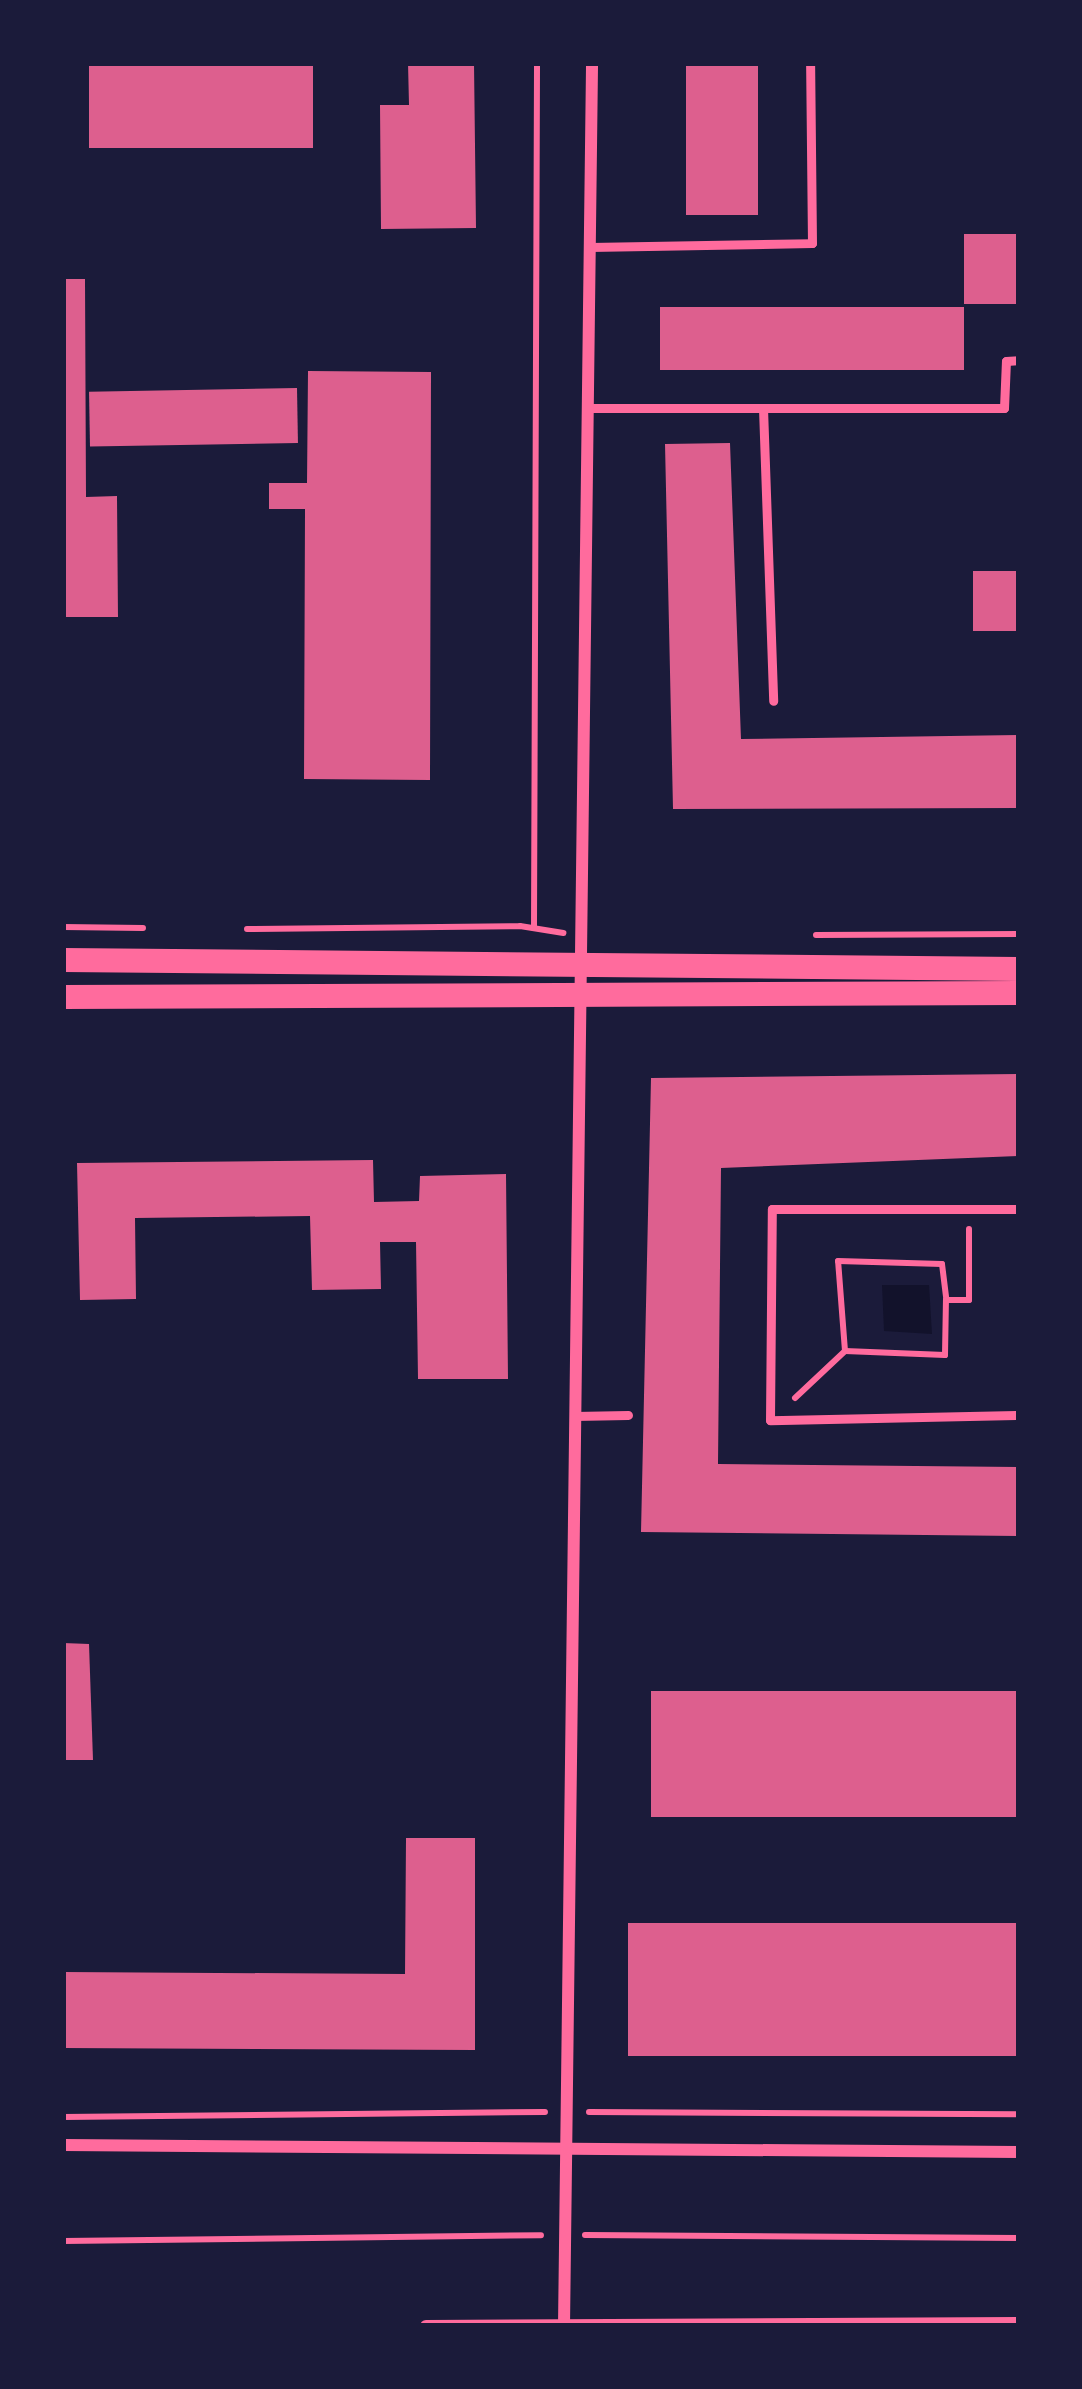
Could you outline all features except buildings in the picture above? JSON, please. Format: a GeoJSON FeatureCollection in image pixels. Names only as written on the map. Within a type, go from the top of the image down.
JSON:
{"type":"FeatureCollection","features":[{"type":"Feature","properties":{"kind":"main road"},"geometry":{"type":"LineString","coordinates":[[63,960],[1019,993]]}},
{"type":"Feature","properties":{"kind":"main road"},"geometry":{"type":"LineString","coordinates":[[63,997],[1019,969]]}},
{"type":"Feature","properties":{"kind":"street"},"geometry":{"type":"LineString","coordinates":[[564,2325],[576,979],[581,935],[592,63]]}},
{"type":"Feature","properties":{"kind":"street"},"geometry":{"type":"LineString","coordinates":[[63,2145],[567,2145],[1019,2152]]}},
{"type":"Feature","properties":{"kind":"street"},"geometry":{"type":"LineString","coordinates":[[426,2326],[1019,2323]]}},
{"type":"Feature","properties":{"kind":"lane"},"geometry":{"type":"LineString","coordinates":[[590,247],[812,243],[810,63]]}},
{"type":"Feature","properties":{"kind":"lane"},"geometry":{"type":"LineString","coordinates":[[590,408],[1004,408],[1006,361],[1019,360]]}},
{"type":"Feature","properties":{"kind":"lane"},"geometry":{"type":"LineString","coordinates":[[763,408],[773,701]]}},
{"type":"Feature","properties":{"kind":"lane"},"geometry":{"type":"LineString","coordinates":[[1016,1415],[770,1420],[772,1209],[1019,1209]]}},
{"type":"Feature","properties":{"kind":"lane"},"geometry":{"type":"LineString","coordinates":[[572,1416],[628,1415]]}},
{"type":"Feature","properties":{"kind":"path"},"geometry":{"type":"LineString","coordinates":[[534,928],[537,63]]}},
{"type":"Feature","properties":{"kind":"path"},"geometry":{"type":"LineString","coordinates":[[63,927],[156,928]]}},
{"type":"Feature","properties":{"kind":"path"},"geometry":{"type":"LineString","coordinates":[[227,929],[534,928],[581,935]]}},
{"type":"Feature","properties":{"kind":"path"},"geometry":{"type":"LineString","coordinates":[[812,934],[1019,934]]}},
{"type":"Feature","properties":{"kind":"path"},"geometry":{"type":"LineString","coordinates":[[946,1300],[969,1300],[969,1211]]}},
{"type":"Feature","properties":{"kind":"path"},"geometry":{"type":"LineString","coordinates":[[770,1420],[845,1351],[945,1355],[943,1264],[838,1261],[845,1351]]}},
{"type":"Feature","properties":{"kind":"path"},"geometry":{"type":"LineString","coordinates":[[63,2117],[1019,2114]]}},
{"type":"Feature","properties":{"kind":"shaded area"},"geometry":{"type":"Polygon","coordinates":[[[882,1285],[929,1285],[932,1334],[884,1331],[882,1285]]]}}]}
